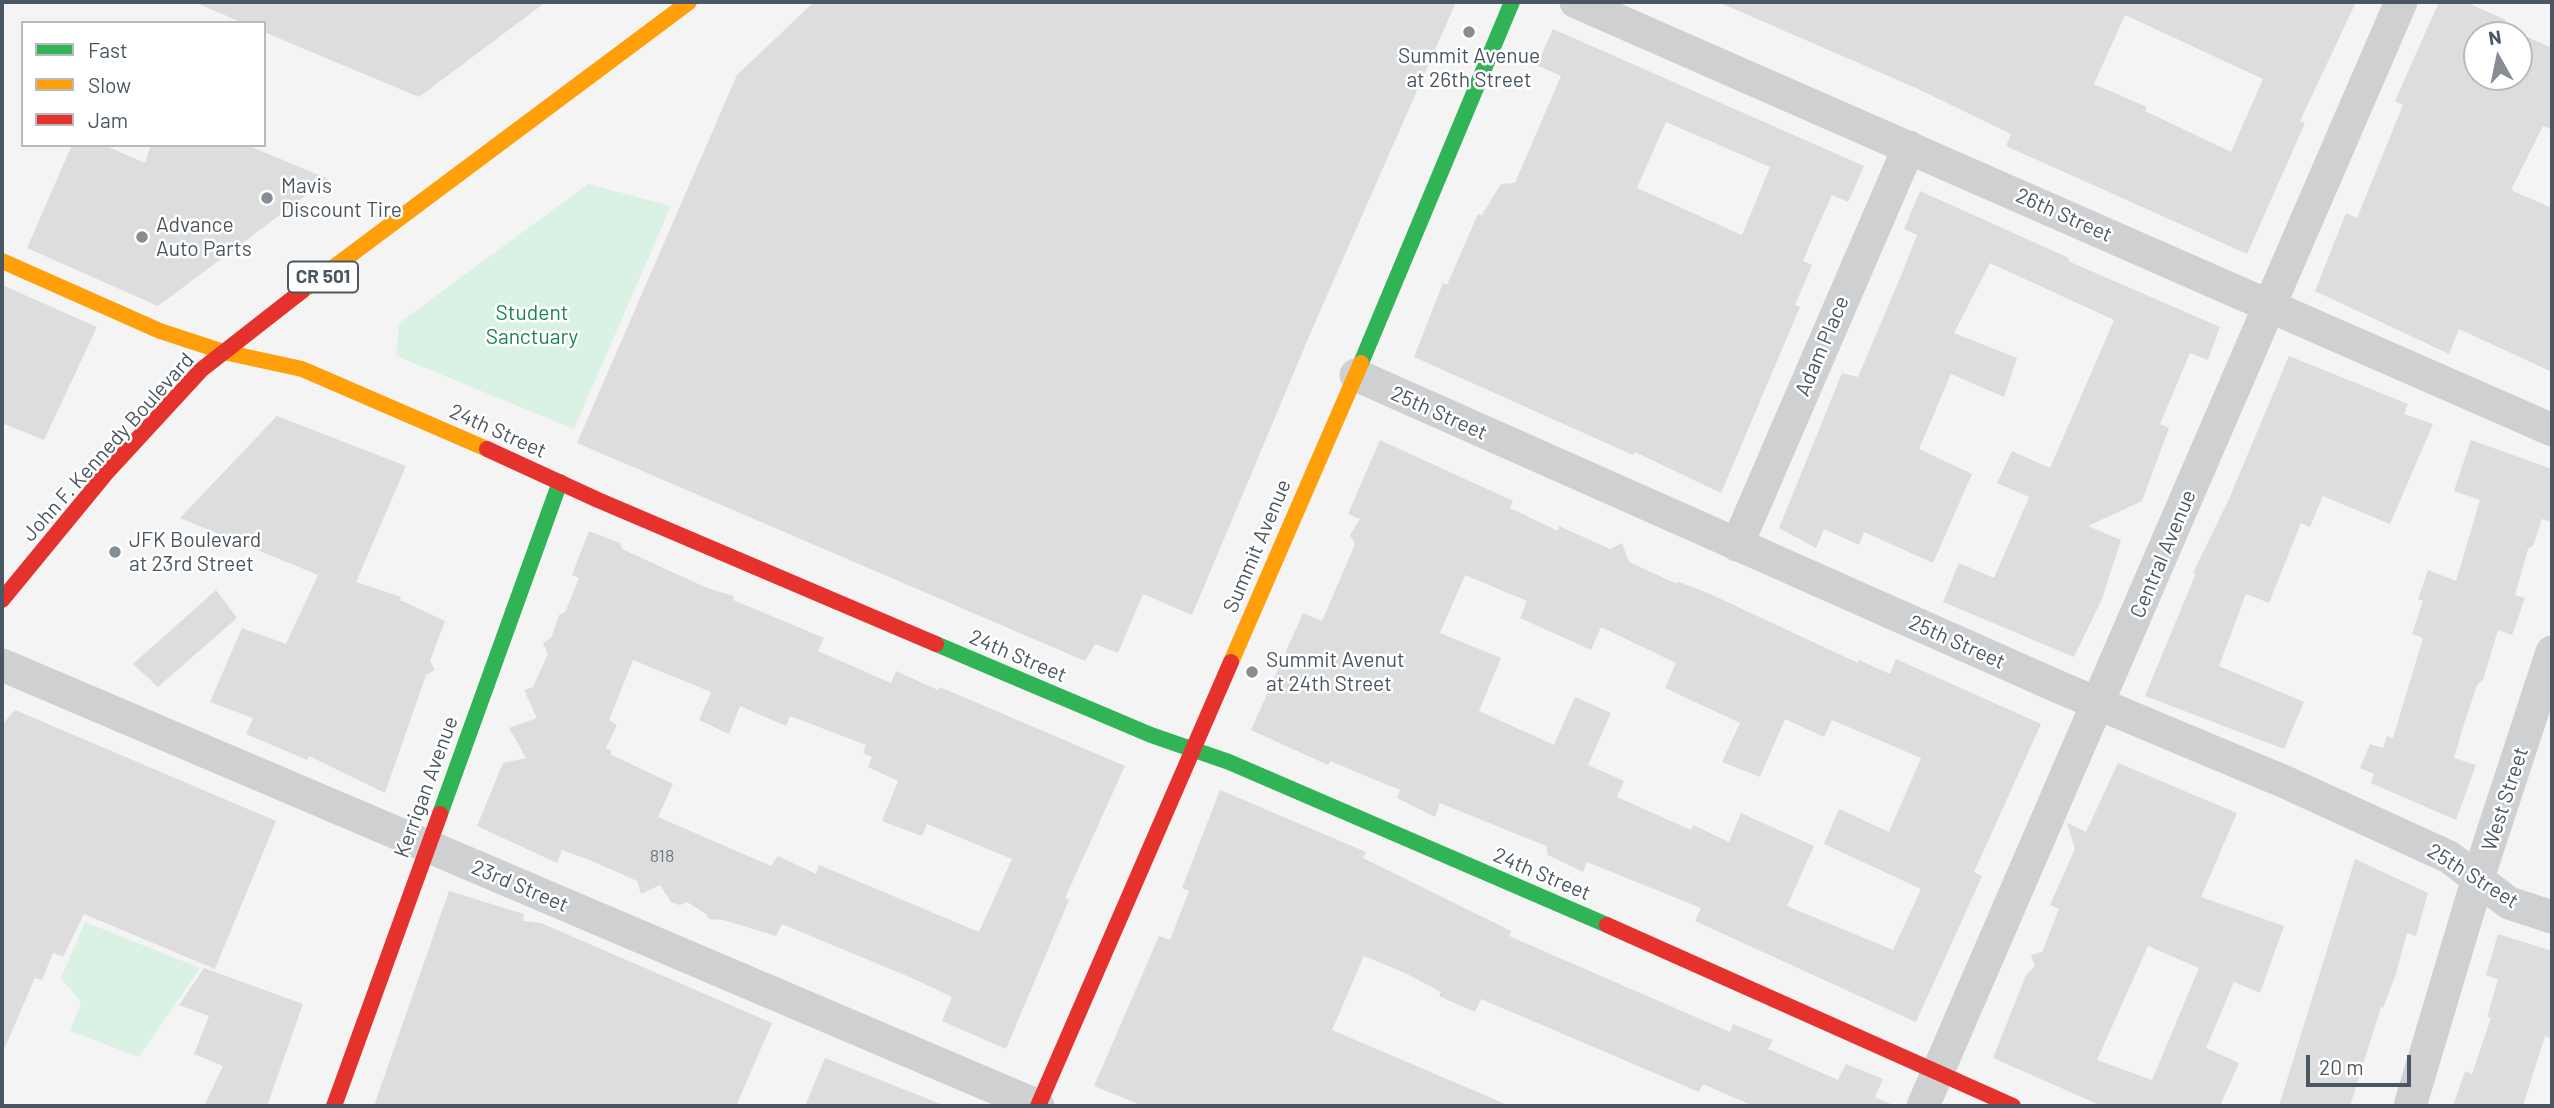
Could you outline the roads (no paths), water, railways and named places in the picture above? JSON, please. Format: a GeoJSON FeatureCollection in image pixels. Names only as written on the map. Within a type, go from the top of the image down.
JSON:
{"type":"FeatureCollection","features":[{"type":"Feature","properties":{"kind":"street","name":"John F. Kennedy Boulevard"},"geometry":{"type":"LineString","coordinates":[[2,600],[108,471],[201,370],[689,2]]}},
{"type":"Feature","properties":{"kind":"street","name":"Summit Avenue"},"geometry":{"type":"LineString","coordinates":[[1038,1106],[1356,375],[1512,2]]}},
{"type":"Feature","properties":{"kind":"street","name":"26th Street"},"geometry":{"type":"LineString","coordinates":[[1576,2],[2552,430]]}},
{"type":"Feature","properties":{"kind":"street","name":"Central Avenue"},"geometry":{"type":"LineString","coordinates":[[1923,1106],[2401,2]]}},
{"type":"Feature","properties":{"kind":"street","name":"Adam Place"},"geometry":{"type":"LineString","coordinates":[[1737,545],[1909,147]]}},
{"type":"Feature","properties":{"kind":"street","name":"24th Street"},"geometry":{"type":"LineString","coordinates":[[2,261],[160,331],[224,352],[302,369],[1046,691],[1192,750],[1229,762],[1563,905],[2013,1106]]}},
{"type":"Feature","properties":{"kind":"street","name":"25th Street"},"geometry":{"type":"LineString","coordinates":[[1356,375],[2097,703],[2285,782],[2449,857],[2509,903],[2552,917]]}},
{"type":"Feature","properties":{"kind":"street","name":"Kerrigan Avenue"},"geometry":{"type":"LineString","coordinates":[[334,1106],[560,482]]}},
{"type":"Feature","properties":{"kind":"street","name":"West Street"},"geometry":{"type":"LineString","coordinates":[[2410,1106],[2478,878],[2552,652]]}},
{"type":"Feature","properties":{"kind":"street","name":"23rd Street"},"geometry":{"type":"LineString","coordinates":[[2,665],[1038,1106]]}},
{"type":"Feature","properties":{"kind":"place","name":"Summit Avenue at 26th Street"},"geometry":{"type":"Point","coordinates":[1469,32]}},
{"type":"Feature","properties":{"kind":"place","name":"Mavis Discount Tire"},"geometry":{"type":"Point","coordinates":[267,198]}},
{"type":"Feature","properties":{"kind":"place","name":"Advance Auto Parts"},"geometry":{"type":"Point","coordinates":[142,237]}},
{"type":"Feature","properties":{"kind":"place","name":"JFK Boulevard at 23rd Street"},"geometry":{"type":"Point","coordinates":[115,552]}},
{"type":"Feature","properties":{"kind":"place","name":"Summit Avenut at 24th Street"},"geometry":{"type":"Point","coordinates":[1252,672]}},
{"type":"Feature","properties":{"kind":"park label","name":"Student Sanctuary"},"geometry":{"type":"Point","coordinates":[532,325]}}]}
